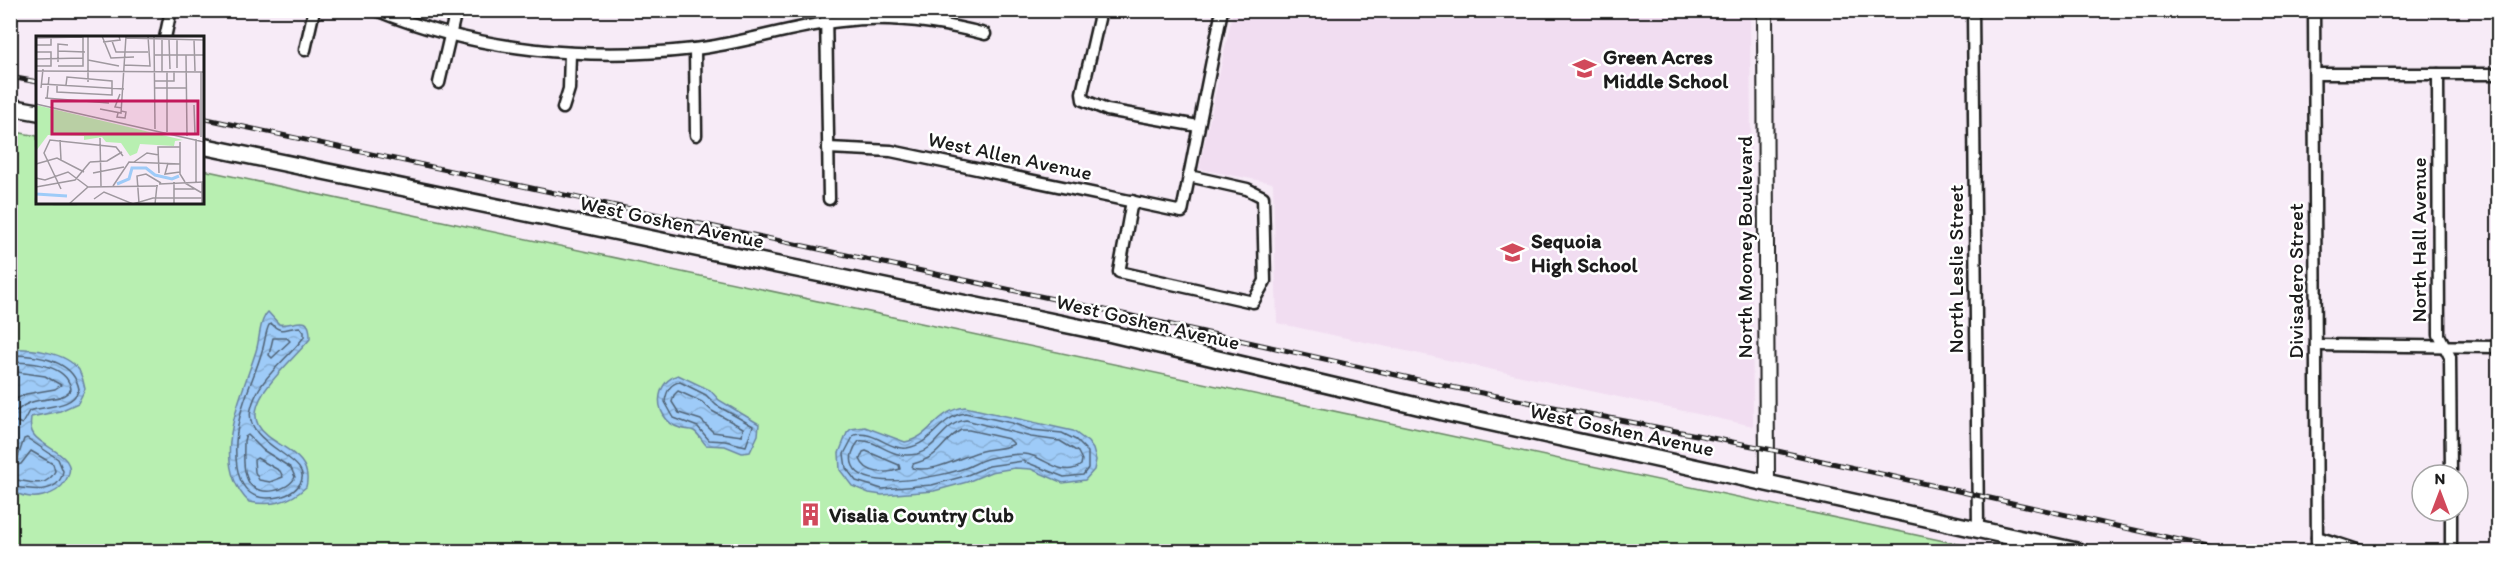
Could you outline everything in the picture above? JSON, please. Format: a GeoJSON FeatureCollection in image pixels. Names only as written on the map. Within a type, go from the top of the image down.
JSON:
{"type":"FeatureCollection","features":[{"type":"Feature","properties":{"kind":"main road"},"geometry":{"type":"LineString","coordinates":[[10,107],[36,112]]}},
{"type":"Feature","properties":{"kind":"main road","name":"West Goshen Avenue"},"geometry":{"type":"LineString","coordinates":[[204,146],[1112,334],[1459,415],[2081,552]]}},
{"type":"Feature","properties":{"kind":"street"},"geometry":{"type":"LineString","coordinates":[[165,36],[171,10]]}},
{"type":"Feature","properties":{"kind":"street"},"geometry":{"type":"LineString","coordinates":[[306,50],[314,10]]}},
{"type":"Feature","properties":{"kind":"street"},"geometry":{"type":"LineString","coordinates":[[376,10],[450,34],[501,45],[570,52],[622,54],[695,49],[826,23],[875,18],[916,21],[985,34]]}},
{"type":"Feature","properties":{"kind":"street"},"geometry":{"type":"LineString","coordinates":[[439,83],[456,10]]}},
{"type":"Feature","properties":{"kind":"street"},"geometry":{"type":"LineString","coordinates":[[826,10],[829,199]]}},
{"type":"Feature","properties":{"kind":"street"},"geometry":{"type":"LineString","coordinates":[[1101,10],[1082,93],[1083,100],[1107,110],[1198,126]]}},
{"type":"Feature","properties":{"kind":"street"},"geometry":{"type":"LineString","coordinates":[[1132,201],[1119,272],[1253,302],[1265,281],[1263,197],[1247,189],[1189,176],[1222,10]]}},
{"type":"Feature","properties":{"kind":"street","name":"North Mooney Boulevard"},"geometry":{"type":"LineString","coordinates":[[1765,10],[1767,483]]}},
{"type":"Feature","properties":{"kind":"street","name":"North Leslie Street"},"geometry":{"type":"LineString","coordinates":[[1973,10],[1978,528]]}},
{"type":"Feature","properties":{"kind":"street","name":"Divisadero Street"},"geometry":{"type":"LineString","coordinates":[[2313,10],[2316,552]]}},
{"type":"Feature","properties":{"kind":"street"},"geometry":{"type":"LineString","coordinates":[[695,49],[696,135]]}},
{"type":"Feature","properties":{"kind":"street"},"geometry":{"type":"LineString","coordinates":[[563,108],[569,89],[570,52]]}},
{"type":"Feature","properties":{"kind":"street"},"geometry":{"type":"LineString","coordinates":[[2315,74],[2499,74]]}},
{"type":"Feature","properties":{"kind":"street","name":"North Hall Avenue"},"geometry":{"type":"LineString","coordinates":[[2438,74],[2439,335],[2450,357],[2451,463]]}},
{"type":"Feature","properties":{"kind":"street","name":"West Allen Avenue"},"geometry":{"type":"LineString","coordinates":[[828,148],[891,151],[1182,212],[1189,176]]}},
{"type":"Feature","properties":{"kind":"street"},"geometry":{"type":"LineString","coordinates":[[2316,345],[2499,347]]}},
{"type":"Feature","properties":{"kind":"street"},"geometry":{"type":"LineString","coordinates":[[2451,523],[2451,552]]}},
{"type":"Feature","properties":{"kind":"street"},"geometry":{"type":"LineString","coordinates":[[2317,537],[2363,552]]}},
{"type":"Feature","properties":{"kind":"shaded area","name":"Sequoia High School"},"geometry":{"type":"Polygon","coordinates":[[[1233,11],[1750,11],[1753,426],[1277,323],[1273,183],[1199,169],[1233,11]]]}},
{"type":"Feature","properties":{"kind":"green space","name":"Visalia Country Club"},"geometry":{"type":"Polygon","coordinates":[[[10,131],[36,136],[36,204],[204,204],[204,170],[1991,551],[11,551],[10,131]]]}},
{"type":"Feature","properties":{"kind":"water"},"geometry":{"type":"Polygon","coordinates":[[[268,312],[279,324],[305,322],[310,330],[310,339],[269,385],[256,410],[257,424],[265,434],[300,459],[306,471],[306,487],[286,500],[265,504],[249,502],[237,486],[231,468],[230,449],[237,408],[256,351],[263,320],[268,312]]]}},
{"type":"Feature","properties":{"kind":"water"},"geometry":{"type":"Polygon","coordinates":[[[10,349],[38,350],[66,359],[79,370],[84,384],[85,389],[78,403],[60,411],[31,417],[34,435],[65,459],[69,465],[69,472],[64,483],[56,491],[43,496],[27,497],[11,491],[11,457],[17,440],[11,421],[10,349]]]}},
{"type":"Feature","properties":{"kind":"water"},"geometry":{"type":"Polygon","coordinates":[[[678,375],[710,390],[719,400],[759,424],[758,435],[750,452],[742,453],[725,446],[706,445],[694,431],[675,426],[667,419],[661,411],[660,395],[666,382],[678,375]]]}},
{"type":"Feature","properties":{"kind":"water"},"geometry":{"type":"Polygon","coordinates":[[[965,407],[1073,431],[1088,442],[1093,449],[1096,460],[1094,470],[1085,480],[1063,483],[1031,469],[1015,468],[991,472],[967,482],[934,491],[882,495],[869,493],[852,486],[840,470],[839,453],[851,429],[865,427],[905,442],[922,435],[947,413],[965,407]]]}},
{"type":"Feature","properties":{"kind":"railway"},"geometry":{"type":"LineString","coordinates":[[10,77],[36,82]]}},
{"type":"Feature","properties":{"kind":"railway"},"geometry":{"type":"LineString","coordinates":[[204,118],[1096,308],[1441,385],[1768,449],[2234,552]]}},
{"type":"Feature","properties":{"kind":"place","name":"Green Acres Middle School"},"geometry":{"type":"Point","coordinates":[1585,69]}},
{"type":"Feature","properties":{"kind":"place","name":"Sequoia High School"},"geometry":{"type":"Point","coordinates":[1513,253]}},
{"type":"Feature","properties":{"kind":"place","name":"Visalia Country Club"},"geometry":{"type":"Point","coordinates":[811,515]}}]}
